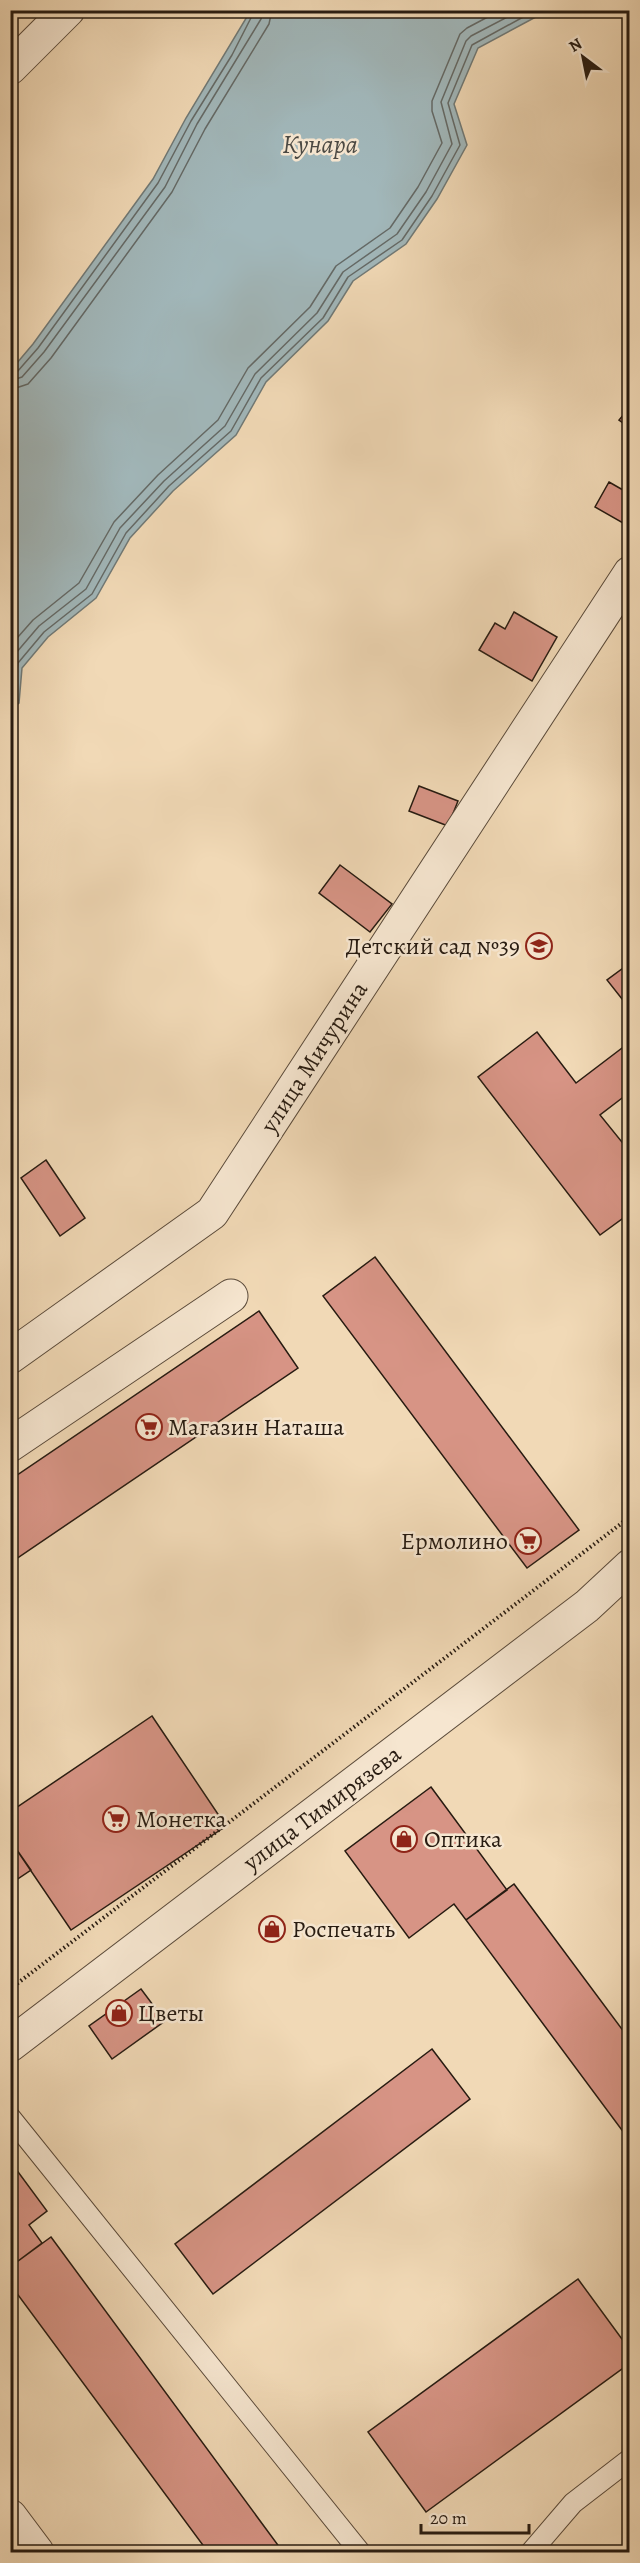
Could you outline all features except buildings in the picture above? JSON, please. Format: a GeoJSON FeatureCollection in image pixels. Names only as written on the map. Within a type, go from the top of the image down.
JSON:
{"type":"FeatureCollection","features":[{"type":"Feature","properties":{"kind":"street"},"geometry":{"type":"LineString","coordinates":[[10,68],[69,10]]}},
{"type":"Feature","properties":{"kind":"street","name":"улица Мичурина"},"geometry":{"type":"LineString","coordinates":[[10,1357],[212,1213],[630,573]]}},
{"type":"Feature","properties":{"kind":"street"},"geometry":{"type":"LineString","coordinates":[[10,1444],[231,1296]]}},
{"type":"Feature","properties":{"kind":"street","name":"улица Тимирязева"},"geometry":{"type":"LineString","coordinates":[[10,2045],[587,1606],[630,1566]]}},
{"type":"Feature","properties":{"kind":"street"},"geometry":{"type":"LineString","coordinates":[[10,2516],[37,2553]]}},
{"type":"Feature","properties":{"kind":"lane"},"geometry":{"type":"LineString","coordinates":[[10,2117],[360,2553]]}},
{"type":"Feature","properties":{"kind":"lane"},"geometry":{"type":"LineString","coordinates":[[531,2553],[573,2503],[630,2459]]}},
{"type":"Feature","properties":{"kind":"path"},"geometry":{"type":"LineString","coordinates":[[10,1989],[622,1523],[630,1514]]}},
{"type":"Feature","properties":{"kind":"water","name":"Кунара"},"geometry":{"type":"Polygon","coordinates":[[[251,10],[547,11],[478,48],[454,104],[467,145],[437,199],[406,244],[353,281],[328,321],[266,382],[236,435],[173,491],[130,538],[96,598],[48,637],[22,668],[19,703],[11,709],[11,370],[33,344],[153,179],[186,118],[251,10]]]}},
{"type":"Feature","properties":{"kind":"place","name":"Детский сад №39"},"geometry":{"type":"Point","coordinates":[539,946]}},
{"type":"Feature","properties":{"kind":"place","name":"Магазин Наташа"},"geometry":{"type":"Point","coordinates":[149,1427]}},
{"type":"Feature","properties":{"kind":"place","name":"Ермолино"},"geometry":{"type":"Point","coordinates":[528,1541]}},
{"type":"Feature","properties":{"kind":"place","name":"Монетка"},"geometry":{"type":"Point","coordinates":[116,1819]}},
{"type":"Feature","properties":{"kind":"place","name":"Оптика"},"geometry":{"type":"Point","coordinates":[404,1839]}},
{"type":"Feature","properties":{"kind":"place","name":"Роспечать"},"geometry":{"type":"Point","coordinates":[272,1929]}},
{"type":"Feature","properties":{"kind":"place","name":"Цветы"},"geometry":{"type":"Point","coordinates":[119,2013]}}]}
